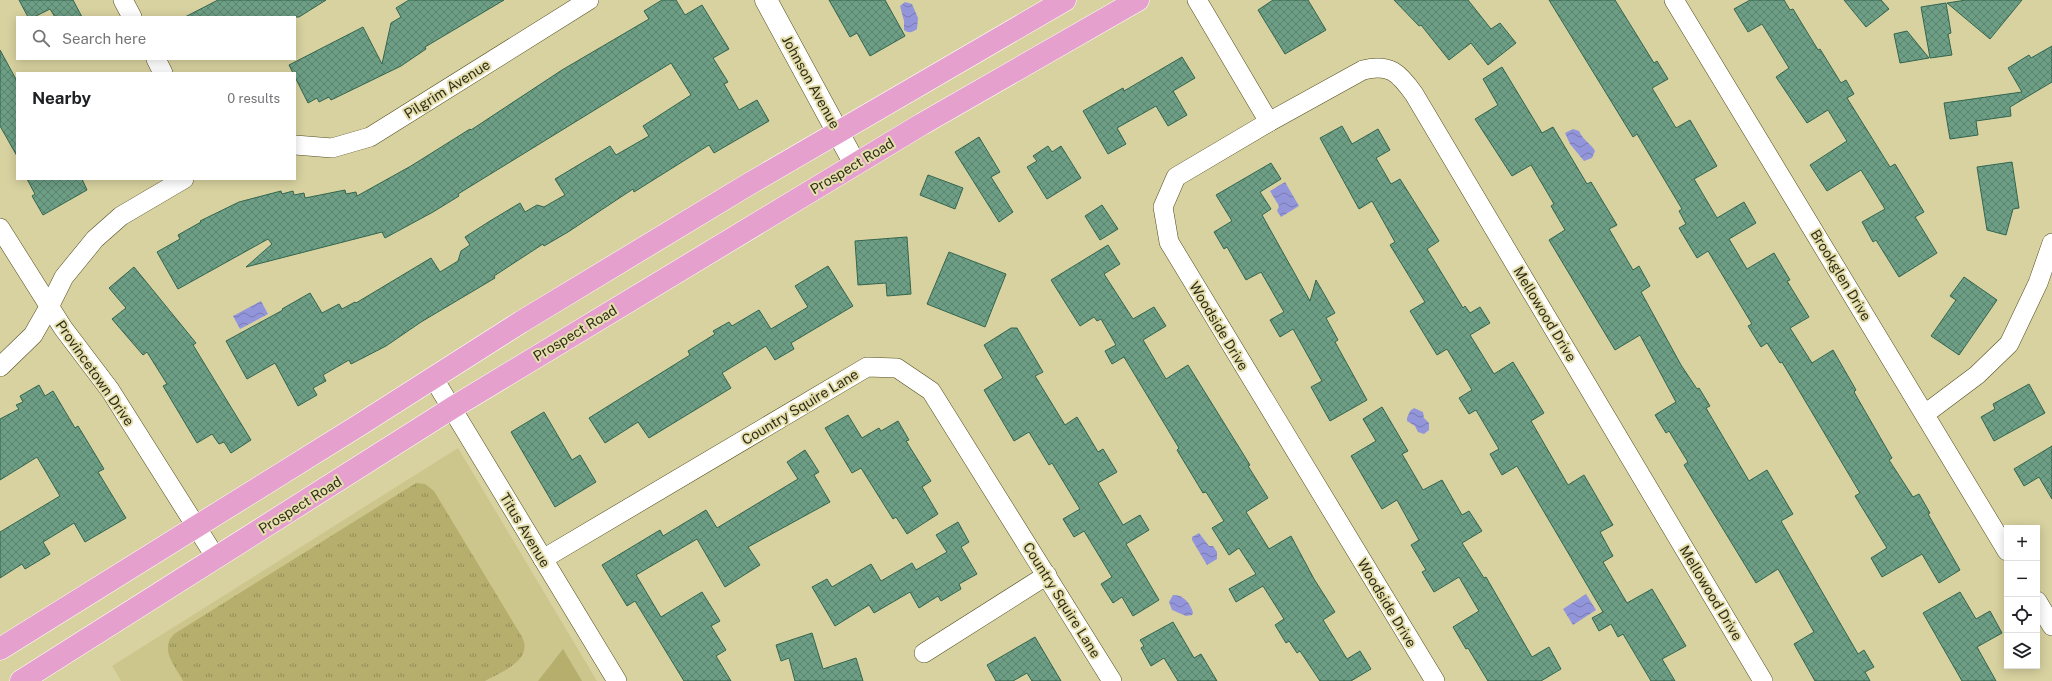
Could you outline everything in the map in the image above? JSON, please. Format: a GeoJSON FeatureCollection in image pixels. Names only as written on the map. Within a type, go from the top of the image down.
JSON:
{"type":"FeatureCollection","features":[{"type":"Feature","properties":{"kind":"main road"},"geometry":{"type":"LineString","coordinates":[[0,649],[574,290],[749,184],[1065,0]]}},
{"type":"Feature","properties":{"kind":"main road","name":"Prospect Road"},"geometry":{"type":"LineString","coordinates":[[20,681],[452,408],[855,164],[1138,0]]}},
{"type":"Feature","properties":{"kind":"street","name":"Pilgrim Avenue"},"geometry":{"type":"LineString","coordinates":[[296,145],[332,148],[370,137],[589,0]]}},
{"type":"Feature","properties":{"kind":"street","name":"Johnson Avenue"},"geometry":{"type":"LineString","coordinates":[[766,0],[855,164]]}},
{"type":"Feature","properties":{"kind":"street"},"geometry":{"type":"LineString","coordinates":[[1197,0],[1269,122]]}},
{"type":"Feature","properties":{"kind":"street","name":"Brookglen Drive"},"geometry":{"type":"LineString","coordinates":[[1674,0],[2004,546]]}},
{"type":"Feature","properties":{"kind":"street"},"geometry":{"type":"LineString","coordinates":[[156,60],[162,72]]}},
{"type":"Feature","properties":{"kind":"street","name":"Mellowood Drive"},"geometry":{"type":"LineString","coordinates":[[1269,122],[1363,70],[1378,66],[1393,71],[1405,82],[1764,681]]}},
{"type":"Feature","properties":{"kind":"street","name":"Woodside Drive"},"geometry":{"type":"LineString","coordinates":[[1269,122],[1176,177],[1163,207],[1169,242],[1434,681]]}},
{"type":"Feature","properties":{"kind":"street"},"geometry":{"type":"LineString","coordinates":[[0,368],[33,335],[64,277],[95,239],[121,216],[182,180]]}},
{"type":"Feature","properties":{"kind":"street","name":"Provincetown Drive"},"geometry":{"type":"LineString","coordinates":[[0,228],[49,307],[78,349],[110,390],[216,558]]}},
{"type":"Feature","properties":{"kind":"street"},"geometry":{"type":"LineString","coordinates":[[1925,414],[1977,375],[2009,344],[2038,283],[2052,243]]}},
{"type":"Feature","properties":{"kind":"street","name":"Country Squire Lane"},"geometry":{"type":"LineString","coordinates":[[543,559],[867,367],[897,368],[931,390],[1112,681]]}},
{"type":"Feature","properties":{"kind":"street","name":"Titus Avenue"},"geometry":{"type":"LineString","coordinates":[[434,378],[617,681]]}},
{"type":"Feature","properties":{"kind":"street"},"geometry":{"type":"LineString","coordinates":[[924,653],[1047,575]]}},
{"type":"Feature","properties":{"kind":"street"},"geometry":{"type":"LineString","coordinates":[[2040,605],[2051,620]]}},
{"type":"Feature","properties":{"kind":"shaded area"},"geometry":{"type":"Polygon","coordinates":[[[458,448],[597,681],[121,681],[112,666],[458,448]]]}},
{"type":"Feature","properties":{"kind":"green space"},"geometry":{"type":"Polygon","coordinates":[[[416,483],[425,484],[434,491],[522,637],[525,645],[524,652],[520,659],[507,669],[485,681],[183,681],[168,652],[170,640],[174,634],[416,483]]]}},
{"type":"Feature","properties":{"kind":"green space"},"geometry":{"type":"Polygon","coordinates":[[[563,649],[582,681],[538,681],[563,649]]]}},
{"type":"Feature","properties":{"kind":"water"},"geometry":{"type":"Polygon","coordinates":[[[905,2],[912,4],[918,18],[917,29],[911,32],[904,30],[904,21],[900,6],[905,2]]]}},
{"type":"Feature","properties":{"kind":"water"},"geometry":{"type":"Polygon","coordinates":[[[1573,129],[1579,131],[1594,149],[1595,151],[1592,158],[1584,161],[1570,144],[1565,133],[1573,129]]]}},
{"type":"Feature","properties":{"kind":"water"},"geometry":{"type":"Polygon","coordinates":[[[1285,182],[1299,206],[1281,217],[1277,211],[1279,206],[1270,191],[1285,182]]]}},
{"type":"Feature","properties":{"kind":"water"},"geometry":{"type":"Polygon","coordinates":[[[261,301],[268,314],[240,329],[233,316],[261,301]]]}},
{"type":"Feature","properties":{"kind":"water"},"geometry":{"type":"Polygon","coordinates":[[[1414,408],[1423,412],[1424,418],[1429,423],[1429,430],[1424,434],[1418,432],[1415,426],[1407,421],[1410,411],[1414,408]]]}},
{"type":"Feature","properties":{"kind":"water"},"geometry":{"type":"Polygon","coordinates":[[[1199,533],[1209,546],[1213,546],[1217,552],[1217,559],[1207,565],[1192,540],[1192,537],[1199,533]]]}},
{"type":"Feature","properties":{"kind":"water"},"geometry":{"type":"Polygon","coordinates":[[[1586,594],[1596,610],[1573,625],[1563,609],[1586,594]]]}},
{"type":"Feature","properties":{"kind":"water"},"geometry":{"type":"Polygon","coordinates":[[[1173,595],[1180,596],[1186,600],[1192,610],[1192,615],[1186,616],[1172,610],[1169,602],[1173,595]]]}},
{"type":"Feature","properties":{"kind":"building"},"geometry":{"type":"Polygon","coordinates":[[[19,0],[73,0],[81,16],[54,16],[50,9],[36,16],[27,16],[19,0]]]}},
{"type":"Feature","properties":{"kind":"building"},"geometry":{"type":"Polygon","coordinates":[[[218,0],[326,0],[299,17],[187,16],[218,0]]]}},
{"type":"Feature","properties":{"kind":"building"},"geometry":{"type":"Polygon","coordinates":[[[409,0],[504,0],[425,47],[426,49],[401,66],[331,100],[329,97],[319,102],[317,98],[308,103],[296,79],[296,72],[292,72],[289,65],[363,27],[382,64],[391,23],[401,17],[396,8],[409,0]]]}},
{"type":"Feature","properties":{"kind":"building"},"geometry":{"type":"Polygon","coordinates":[[[662,0],[676,0],[685,15],[702,5],[729,49],[713,58],[728,82],[724,84],[739,110],[757,100],[769,121],[714,153],[709,145],[634,192],[633,189],[568,232],[544,246],[543,244],[494,276],[495,278],[421,322],[386,346],[351,364],[349,360],[323,375],[326,381],[313,388],[317,395],[298,406],[275,363],[247,379],[226,341],[283,310],[282,309],[310,293],[322,313],[339,304],[342,309],[355,302],[356,303],[431,258],[440,272],[458,261],[461,251],[470,245],[465,237],[490,221],[520,203],[525,212],[537,205],[544,207],[565,195],[555,179],[610,146],[616,155],[649,136],[643,126],[691,95],[671,63],[458,194],[459,196],[433,212],[385,238],[382,232],[246,267],[272,244],[268,239],[178,289],[157,252],[180,239],[178,235],[201,222],[200,221],[239,202],[281,191],[282,194],[293,191],[294,195],[304,193],[305,198],[345,190],[346,194],[356,192],[357,196],[411,166],[470,129],[471,130],[562,70],[649,19],[644,11],[662,0]]]}},
{"type":"Feature","properties":{"kind":"building"},"geometry":{"type":"Polygon","coordinates":[[[829,0],[885,0],[905,36],[870,56],[857,33],[850,37],[829,0]]]}},
{"type":"Feature","properties":{"kind":"building"},"geometry":{"type":"Polygon","coordinates":[[[1273,0],[1308,0],[1326,30],[1285,54],[1258,10],[1273,0]]]}},
{"type":"Feature","properties":{"kind":"building"},"geometry":{"type":"Polygon","coordinates":[[[1394,0],[1468,0],[1491,29],[1500,23],[1516,43],[1488,65],[1471,43],[1449,60],[1421,25],[1419,26],[1394,0]]]}},
{"type":"Feature","properties":{"kind":"building"},"geometry":{"type":"Polygon","coordinates":[[[1549,0],[1615,0],[1654,63],[1657,61],[1668,79],[1652,88],[1676,128],[1690,120],[1717,166],[1694,179],[1717,218],[1744,202],[1756,223],[1729,239],[1747,269],[1774,253],[1790,280],[1787,281],[1809,317],[1790,328],[1812,363],[1833,350],[1856,390],[1854,392],[1892,458],[1889,460],[1913,497],[1919,494],[1930,513],[1928,514],[1960,570],[1939,583],[1922,554],[1882,577],[1871,558],[1887,548],[1855,496],[1860,493],[1782,362],[1780,363],[1767,343],[1761,347],[1748,326],[1752,324],[1708,251],[1697,258],[1679,228],[1686,224],[1679,211],[1682,209],[1637,134],[1633,137],[1549,0]]]}},
{"type":"Feature","properties":{"kind":"building"},"geometry":{"type":"Polygon","coordinates":[[[1750,0],[1784,0],[1790,10],[1793,9],[1818,50],[1820,49],[1841,83],[1846,80],[1854,94],[1847,98],[1890,167],[1895,164],[1924,212],[1915,217],[1937,253],[1899,277],[1876,240],[1873,242],[1862,222],[1885,209],[1861,170],[1827,191],[1810,165],[1847,141],[1828,110],[1807,123],[1776,77],[1789,68],[1762,24],[1748,32],[1734,9],[1750,0]]]}},
{"type":"Feature","properties":{"kind":"building"},"geometry":{"type":"Polygon","coordinates":[[[1844,0],[1881,0],[1889,9],[1866,27],[1844,0]]]}},
{"type":"Feature","properties":{"kind":"building"},"geometry":{"type":"Polygon","coordinates":[[[1966,0],[2022,0],[1990,39],[1947,3],[1966,0]]]}},
{"type":"Feature","properties":{"kind":"building"},"geometry":{"type":"Polygon","coordinates":[[[1946,3],[1951,33],[1948,34],[1952,55],[1930,58],[1921,7],[1946,3]]]}},
{"type":"Feature","properties":{"kind":"building"},"geometry":{"type":"Polygon","coordinates":[[[1907,31],[1929,58],[1900,63],[1894,34],[1907,31]]]}},
{"type":"Feature","properties":{"kind":"building"},"geometry":{"type":"Polygon","coordinates":[[[2052,46],[2052,82],[2010,107],[2011,116],[1976,121],[1978,135],[1950,139],[1944,103],[2022,92],[2008,68],[2029,55],[2031,58],[2052,46]]]}},
{"type":"Feature","properties":{"kind":"building"},"geometry":{"type":"Polygon","coordinates":[[[0,50],[16,79],[16,154],[0,126],[0,50]]]}},
{"type":"Feature","properties":{"kind":"building"},"geometry":{"type":"Polygon","coordinates":[[[1182,57],[1195,78],[1173,91],[1187,115],[1168,126],[1156,106],[1117,128],[1126,144],[1108,154],[1083,111],[1123,88],[1124,91],[1182,57]]]}},
{"type":"Feature","properties":{"kind":"building"},"geometry":{"type":"Polygon","coordinates":[[[1502,67],[1542,133],[1553,127],[1587,184],[1591,182],[1617,225],[1609,229],[1633,270],[1639,266],[1650,286],[1641,292],[1681,365],[1697,389],[1699,388],[1710,406],[1706,408],[1749,481],[1767,470],[1793,514],[1781,521],[1858,654],[1864,650],[1874,667],[1865,672],[1870,681],[1815,681],[1794,644],[1814,632],[1778,569],[1756,583],[1684,465],[1688,462],[1669,431],[1666,433],[1655,415],[1676,402],[1640,335],[1615,350],[1549,240],[1565,230],[1551,206],[1554,204],[1531,165],[1512,176],[1475,119],[1498,105],[1483,79],[1502,67]]]}},
{"type":"Feature","properties":{"kind":"building"},"geometry":{"type":"Polygon","coordinates":[[[1342,126],[1352,144],[1378,129],[1390,150],[1376,158],[1391,184],[1400,179],[1439,241],[1427,249],[1463,308],[1465,306],[1470,313],[1480,307],[1490,323],[1470,335],[1494,374],[1513,362],[1544,413],[1531,421],[1568,485],[1584,475],[1613,525],[1600,532],[1613,556],[1603,562],[1627,603],[1652,589],[1686,646],[1662,659],[1675,681],[1651,681],[1623,634],[1618,637],[1611,624],[1599,631],[1592,618],[1603,612],[1517,466],[1502,475],[1490,454],[1499,449],[1476,410],[1469,414],[1459,398],[1472,390],[1447,349],[1437,355],[1410,311],[1425,302],[1390,245],[1395,242],[1372,201],[1359,209],[1320,138],[1342,126]]]}},
{"type":"Feature","properties":{"kind":"building"},"geometry":{"type":"Polygon","coordinates":[[[979,137],[1000,172],[991,177],[1013,212],[999,222],[955,152],[979,137]]]}},
{"type":"Feature","properties":{"kind":"building"},"geometry":{"type":"Polygon","coordinates":[[[1048,146],[1052,152],[1061,146],[1081,178],[1047,199],[1027,167],[1037,161],[1033,156],[1048,146]]]}},
{"type":"Feature","properties":{"kind":"building"},"geometry":{"type":"Polygon","coordinates":[[[2012,162],[2019,208],[2013,209],[2006,235],[1987,230],[1977,167],[2012,162]]]}},
{"type":"Feature","properties":{"kind":"building"},"geometry":{"type":"Polygon","coordinates":[[[1271,163],[1281,179],[1260,192],[1271,209],[1262,215],[1310,301],[1316,280],[1335,313],[1326,318],[1338,340],[1335,342],[1367,400],[1330,421],[1311,387],[1322,381],[1293,329],[1280,337],[1270,320],[1284,312],[1261,272],[1246,280],[1227,247],[1224,249],[1214,232],[1232,221],[1216,195],[1271,163]]]}},
{"type":"Feature","properties":{"kind":"building"},"geometry":{"type":"Polygon","coordinates":[[[928,175],[963,188],[955,209],[920,195],[928,175]]]}},
{"type":"Feature","properties":{"kind":"building"},"geometry":{"type":"Polygon","coordinates":[[[28,180],[82,180],[87,190],[43,215],[32,196],[35,194],[28,180]]]}},
{"type":"Feature","properties":{"kind":"building"},"geometry":{"type":"Polygon","coordinates":[[[1102,205],[1118,229],[1100,240],[1085,216],[1102,205]]]}},
{"type":"Feature","properties":{"kind":"building"},"geometry":{"type":"Polygon","coordinates":[[[907,237],[911,294],[887,296],[886,283],[858,285],[855,241],[907,237]]]}},
{"type":"Feature","properties":{"kind":"building"},"geometry":{"type":"Polygon","coordinates":[[[1108,245],[1120,264],[1104,274],[1133,319],[1154,307],[1166,326],[1143,340],[1166,379],[1188,365],[1250,465],[1248,466],[1268,498],[1246,512],[1269,549],[1291,536],[1314,579],[1335,612],[1323,620],[1347,659],[1360,651],[1371,669],[1351,681],[1320,681],[1300,651],[1297,653],[1289,641],[1286,643],[1275,625],[1284,619],[1263,586],[1236,602],[1229,589],[1256,574],[1239,548],[1229,555],[1212,528],[1224,521],[1206,492],[1203,493],[1177,450],[1179,448],[1124,357],[1112,364],[1105,351],[1116,345],[1101,319],[1097,321],[1094,317],[1080,326],[1051,280],[1108,245]]]}},
{"type":"Feature","properties":{"kind":"building"},"geometry":{"type":"Polygon","coordinates":[[[949,252],[1006,274],[985,327],[927,304],[949,252]]]}},
{"type":"Feature","properties":{"kind":"building"},"geometry":{"type":"Polygon","coordinates":[[[828,266],[853,306],[791,343],[794,349],[775,360],[766,346],[722,373],[731,388],[649,438],[638,422],[605,443],[589,418],[690,355],[688,351],[715,334],[713,331],[729,322],[732,326],[759,310],[771,329],[808,307],[795,286],[828,266]]]}},
{"type":"Feature","properties":{"kind":"building"},"geometry":{"type":"Polygon","coordinates":[[[134,267],[196,343],[193,345],[251,440],[231,453],[224,442],[219,444],[212,434],[197,443],[163,386],[167,384],[147,352],[143,355],[112,319],[126,308],[109,288],[134,267]]]}},
{"type":"Feature","properties":{"kind":"building"},"geometry":{"type":"Polygon","coordinates":[[[1964,277],[1997,300],[1959,355],[1931,336],[1956,300],[1950,296],[1964,277]]]}},
{"type":"Feature","properties":{"kind":"building"},"geometry":{"type":"Polygon","coordinates":[[[1011,328],[1017,328],[1043,372],[1035,376],[1065,425],[1077,417],[1098,452],[1103,449],[1117,472],[1098,483],[1123,525],[1140,515],[1149,530],[1126,544],[1159,600],[1133,616],[1122,597],[1113,603],[1101,584],[1112,577],[1084,531],[1074,537],[1063,519],[1080,509],[1052,463],[1049,465],[1029,432],[1014,441],[984,390],[1003,378],[984,345],[1011,328]]]}},
{"type":"Feature","properties":{"kind":"building"},"geometry":{"type":"Polygon","coordinates":[[[2029,384],[2045,413],[1994,441],[1981,417],[1995,409],[1993,404],[2029,384]]]}},
{"type":"Feature","properties":{"kind":"building"},"geometry":{"type":"Polygon","coordinates":[[[39,385],[45,396],[53,391],[75,428],[78,426],[104,469],[98,472],[126,518],[85,542],[74,523],[43,542],[50,554],[25,569],[22,564],[0,578],[0,532],[60,496],[37,457],[0,480],[0,419],[19,409],[16,405],[23,402],[20,396],[39,385]]]}},
{"type":"Feature","properties":{"kind":"building"},"geometry":{"type":"Polygon","coordinates":[[[1382,407],[1408,451],[1402,454],[1423,490],[1442,480],[1462,515],[1469,511],[1482,531],[1462,543],[1484,578],[1486,577],[1532,657],[1549,647],[1561,669],[1541,681],[1488,681],[1468,648],[1466,649],[1453,627],[1479,611],[1459,577],[1434,592],[1422,572],[1426,570],[1411,545],[1419,540],[1397,500],[1382,509],[1351,456],[1376,441],[1363,419],[1382,407]]]}},
{"type":"Feature","properties":{"kind":"building"},"geometry":{"type":"Polygon","coordinates":[[[544,412],[572,460],[580,455],[596,482],[555,507],[511,432],[544,412]]]}},
{"type":"Feature","properties":{"kind":"building"},"geometry":{"type":"Polygon","coordinates":[[[848,415],[862,438],[879,428],[881,431],[898,421],[909,440],[906,441],[931,481],[922,487],[938,514],[907,534],[896,517],[893,519],[861,468],[852,473],[825,428],[848,415]]]}},
{"type":"Feature","properties":{"kind":"building"},"geometry":{"type":"Polygon","coordinates":[[[2052,446],[2052,499],[2039,477],[2024,486],[2014,469],[2052,446]]]}},
{"type":"Feature","properties":{"kind":"building"},"geometry":{"type":"Polygon","coordinates":[[[805,450],[819,472],[814,475],[830,502],[748,547],[760,565],[725,587],[697,539],[636,575],[661,617],[702,592],[720,621],[711,626],[726,650],[716,656],[731,681],[684,681],[635,601],[627,606],[602,565],[660,530],[663,536],[706,510],[717,528],[798,479],[787,462],[805,450]]]}},
{"type":"Feature","properties":{"kind":"building"},"geometry":{"type":"Polygon","coordinates":[[[958,522],[969,542],[961,547],[977,574],[959,584],[961,589],[941,601],[938,596],[919,608],[910,592],[874,613],[869,605],[835,626],[812,587],[827,579],[832,587],[871,564],[881,581],[912,563],[916,570],[947,552],[936,535],[958,522]]]}},
{"type":"Feature","properties":{"kind":"building"},"geometry":{"type":"Polygon","coordinates":[[[1960,592],[1976,619],[1990,611],[2002,633],[1977,647],[1996,681],[1962,681],[1923,613],[1960,592]]]}},
{"type":"Feature","properties":{"kind":"building"},"geometry":{"type":"Polygon","coordinates":[[[1173,622],[1194,658],[1201,654],[1217,681],[1178,681],[1164,658],[1151,666],[1141,648],[1144,646],[1140,640],[1173,622]]]}},
{"type":"Feature","properties":{"kind":"building"},"geometry":{"type":"Polygon","coordinates":[[[812,633],[823,669],[856,658],[863,681],[795,681],[789,658],[781,661],[776,645],[812,633]]]}},
{"type":"Feature","properties":{"kind":"building"},"geometry":{"type":"Polygon","coordinates":[[[1035,637],[1061,681],[1032,681],[1027,673],[1013,681],[996,681],[987,665],[1035,637]]]}}]}
